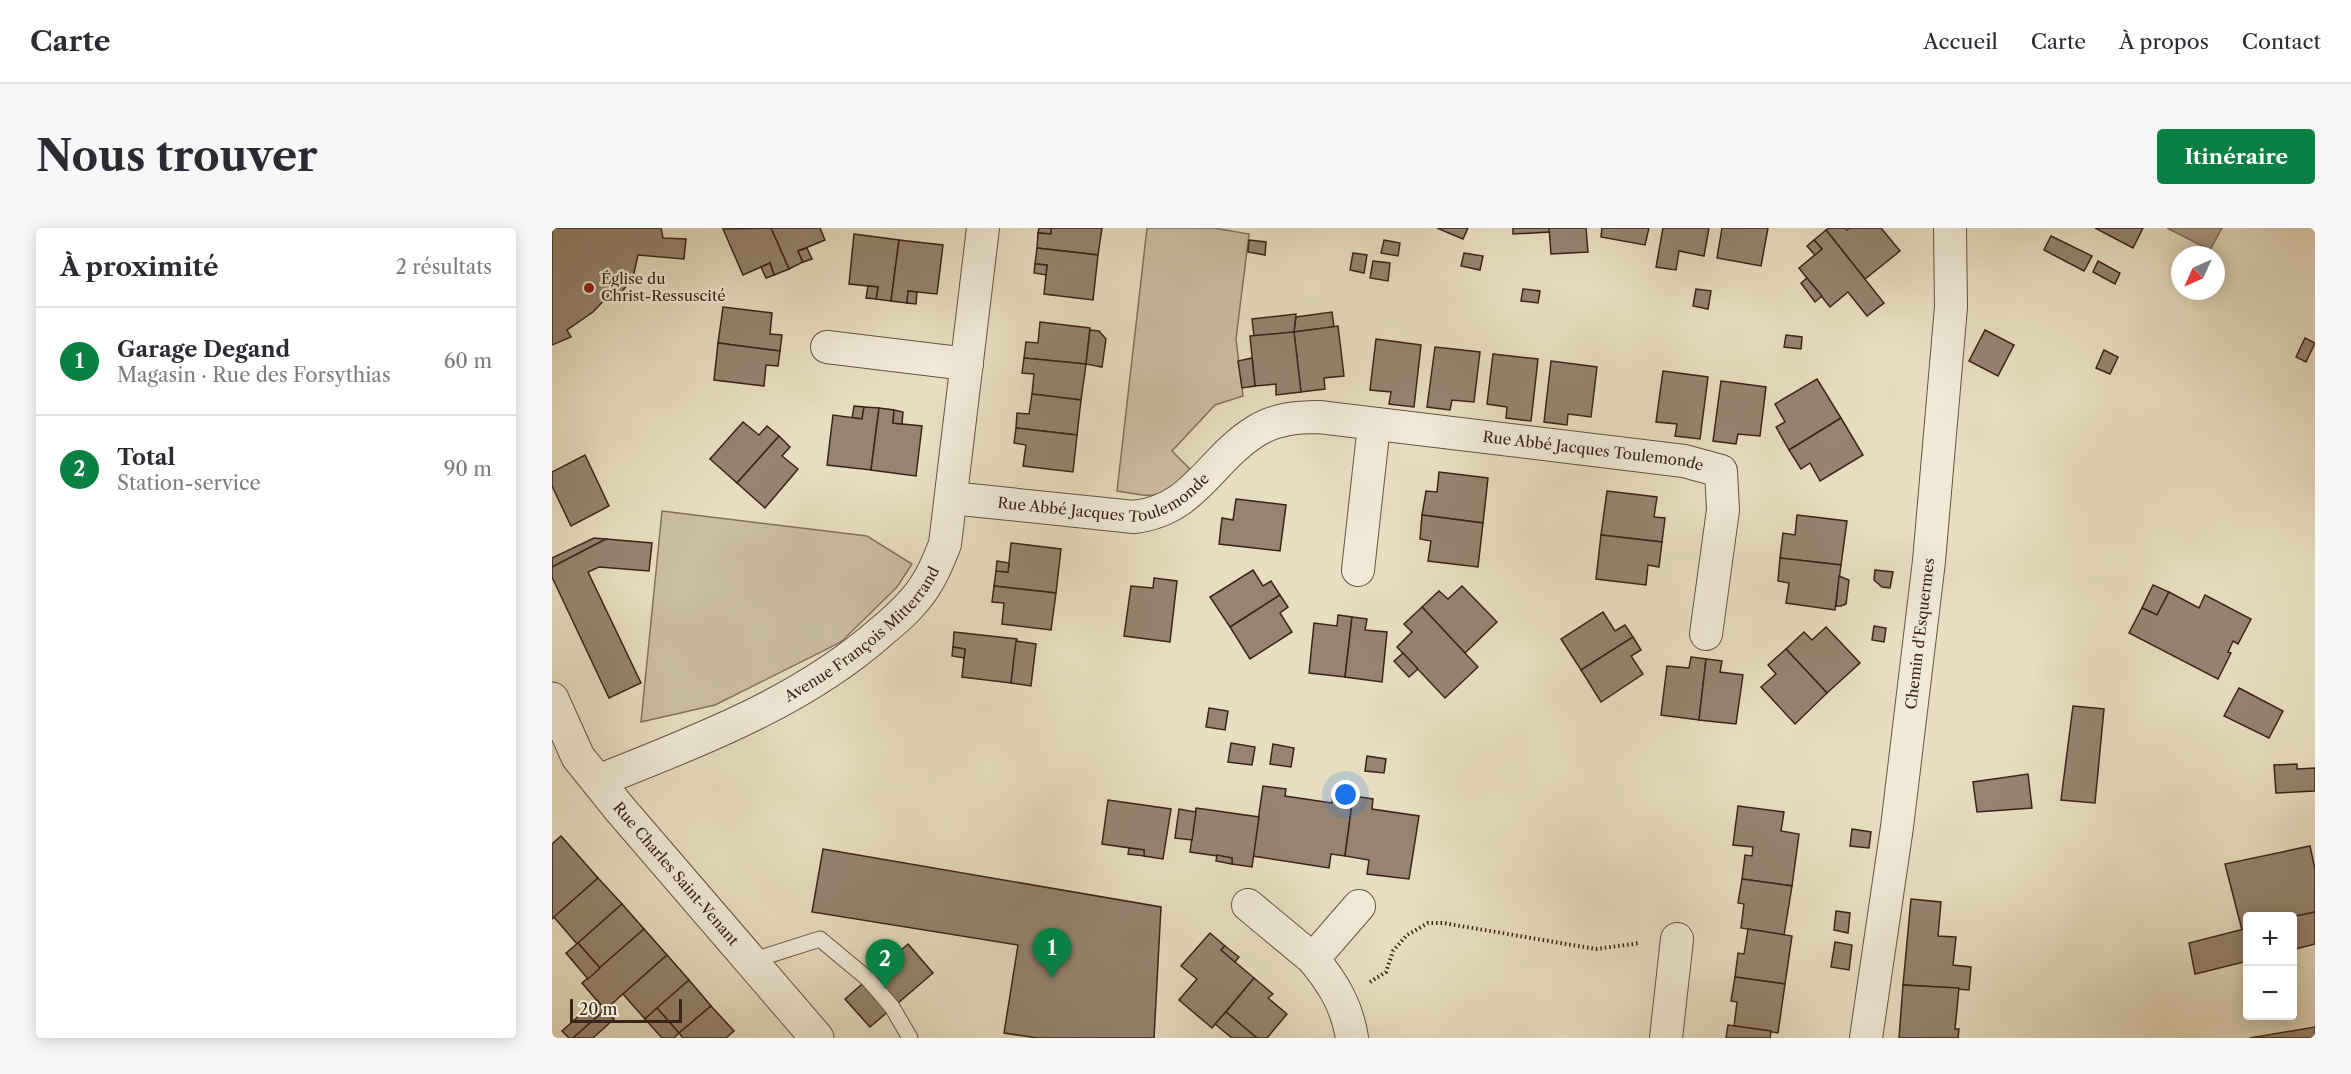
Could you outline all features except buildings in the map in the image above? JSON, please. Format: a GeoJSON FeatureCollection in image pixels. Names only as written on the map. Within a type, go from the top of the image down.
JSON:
{"type":"FeatureCollection","features":[{"type":"Feature","properties":{"kind":"street","name":"Avenue François Mitterrand"},"geometry":{"type":"LineString","coordinates":[[576,764],[754,715],[788,698],[817,681],[873,640],[897,619],[928,582],[945,544],[983,228]]}},
{"type":"Feature","properties":{"kind":"street","name":"Chemin d'Esquermes"},"geometry":{"type":"LineString","coordinates":[[1866,1038],[1897,827],[1929,561],[1951,308],[1950,228]]}},
{"type":"Feature","properties":{"kind":"street"},"geometry":{"type":"LineString","coordinates":[[827,347],[968,364]]}},
{"type":"Feature","properties":{"kind":"street","name":"Rue Abbé Jacques Toulemonde"},"geometry":{"type":"LineString","coordinates":[[951,498],[1134,518],[1152,515],[1184,499],[1224,457],[1258,430],[1297,417],[1319,417],[1684,461],[1721,471],[1724,510],[1706,634]]}},
{"type":"Feature","properties":{"kind":"street"},"geometry":{"type":"LineString","coordinates":[[1358,570],[1374,425]]}},
{"type":"Feature","properties":{"kind":"street","name":"Rue Charles Saint-Venant"},"geometry":{"type":"LineString","coordinates":[[552,699],[576,764],[817,1038]]}},
{"type":"Feature","properties":{"kind":"street"},"geometry":{"type":"LineString","coordinates":[[1248,905],[1313,958],[1328,976],[1342,1000],[1350,1023],[1352,1038]]}},
{"type":"Feature","properties":{"kind":"street"},"geometry":{"type":"LineString","coordinates":[[1313,958],[1359,906]]}},
{"type":"Feature","properties":{"kind":"street"},"geometry":{"type":"LineString","coordinates":[[1666,1038],[1677,939]]}},
{"type":"Feature","properties":{"kind":"lane"},"geometry":{"type":"LineString","coordinates":[[751,961],[820,939],[868,979],[892,1007],[910,1038]]}},
{"type":"Feature","properties":{"kind":"path"},"geometry":{"type":"LineString","coordinates":[[1342,1000],[1386,972],[1393,951],[1407,935],[1428,923],[1443,923],[1596,949],[1677,939]]}},
{"type":"Feature","properties":{"kind":"shaded area"},"geometry":{"type":"Polygon","coordinates":[[[1147,228],[1214,228],[1249,234],[1236,339],[1243,396],[1215,405],[1172,451],[1190,469],[1180,479],[1157,494],[1141,495],[1117,491],[1147,228]]]}},
{"type":"Feature","properties":{"kind":"shaded area"},"geometry":{"type":"Polygon","coordinates":[[[2167,228],[2222,228],[2212,246],[2202,246],[2167,228]]]}},
{"type":"Feature","properties":{"kind":"shaded area"},"geometry":{"type":"Polygon","coordinates":[[[662,511],[867,536],[912,564],[897,587],[841,642],[715,705],[641,722],[662,511]]]}},
{"type":"Feature","properties":{"kind":"place","name":"Église du Christ-Ressuscité"},"geometry":{"type":"Point","coordinates":[589,288]}},
{"type":"Feature","properties":{"kind":"place","name":"Garage Degand"},"geometry":{"type":"Point","coordinates":[1052,978]}},
{"type":"Feature","properties":{"kind":"place","name":"Total"},"geometry":{"type":"Point","coordinates":[885,989]}}]}
